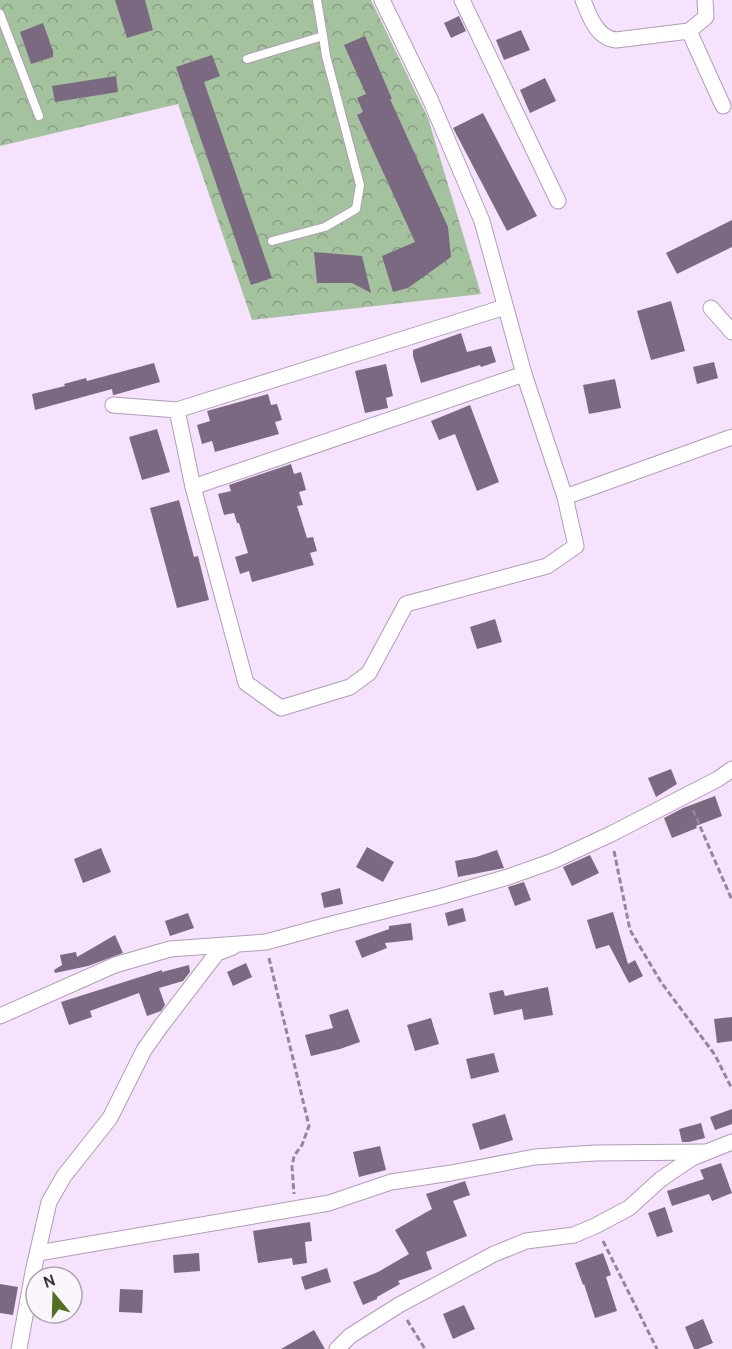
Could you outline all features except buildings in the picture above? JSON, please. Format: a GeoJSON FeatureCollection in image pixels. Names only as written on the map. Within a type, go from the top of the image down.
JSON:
{"type":"FeatureCollection","features":[{"type":"Feature","properties":{"kind":"street"},"geometry":{"type":"LineString","coordinates":[[177,410],[194,486],[246,683],[281,708],[350,687],[369,672],[406,604],[547,566],[576,546],[565,497],[524,374],[483,221],[430,99],[382,0]]}},
{"type":"Feature","properties":{"kind":"street"},"geometry":{"type":"LineString","coordinates":[[462,0],[558,201]]}},
{"type":"Feature","properties":{"kind":"street"},"geometry":{"type":"LineString","coordinates":[[583,0],[598,31],[608,39],[616,40],[688,31],[706,17],[705,0]]}},
{"type":"Feature","properties":{"kind":"street"},"geometry":{"type":"LineString","coordinates":[[688,31],[723,106]]}},
{"type":"Feature","properties":{"kind":"street"},"geometry":{"type":"LineString","coordinates":[[113,405],[177,410],[505,307]]}},
{"type":"Feature","properties":{"kind":"street"},"geometry":{"type":"LineString","coordinates":[[711,308],[732,332]]}},
{"type":"Feature","properties":{"kind":"street"},"geometry":{"type":"LineString","coordinates":[[194,486],[524,374]]}},
{"type":"Feature","properties":{"kind":"street"},"geometry":{"type":"LineString","coordinates":[[565,497],[732,437]]}},
{"type":"Feature","properties":{"kind":"street"},"geometry":{"type":"LineString","coordinates":[[0,1016],[115,964],[170,949],[266,942],[508,877],[553,861],[611,834],[732,769]]}},
{"type":"Feature","properties":{"kind":"street"},"geometry":{"type":"LineString","coordinates":[[19,1349],[49,1202],[64,1176],[110,1118],[144,1050],[217,953],[241,944]]}},
{"type":"Feature","properties":{"kind":"street"},"geometry":{"type":"LineString","coordinates":[[337,1349],[350,1336],[399,1305],[494,1254],[526,1241],[574,1235],[595,1226],[629,1208],[661,1179],[692,1158],[732,1142]]}},
{"type":"Feature","properties":{"kind":"street"},"geometry":{"type":"LineString","coordinates":[[38,1253],[329,1203],[391,1182],[451,1173],[535,1156],[706,1152]]}},
{"type":"Feature","properties":{"kind":"lane"},"geometry":{"type":"LineString","coordinates":[[272,241],[325,227],[357,209],[360,185],[326,56],[317,0]]}},
{"type":"Feature","properties":{"kind":"lane"},"geometry":{"type":"LineString","coordinates":[[0,14],[39,116]]}},
{"type":"Feature","properties":{"kind":"lane"},"geometry":{"type":"LineString","coordinates":[[247,60],[322,36]]}},
{"type":"Feature","properties":{"kind":"path"},"geometry":{"type":"LineString","coordinates":[[686,795],[732,900]]}},
{"type":"Feature","properties":{"kind":"path"},"geometry":{"type":"LineString","coordinates":[[611,834],[630,930],[661,982],[715,1055],[732,1089]]}},
{"type":"Feature","properties":{"kind":"path"},"geometry":{"type":"LineString","coordinates":[[266,942],[309,1126],[302,1145],[294,1156],[292,1167],[294,1208]]}},
{"type":"Feature","properties":{"kind":"path"},"geometry":{"type":"LineString","coordinates":[[595,1226],[657,1349]]}},
{"type":"Feature","properties":{"kind":"path"},"geometry":{"type":"LineString","coordinates":[[399,1305],[425,1349]]}},
{"type":"Feature","properties":{"kind":"green space"},"geometry":{"type":"Polygon","coordinates":[[[0,0],[371,0],[428,118],[481,294],[252,320],[178,104],[0,146],[0,0]]]}}]}
